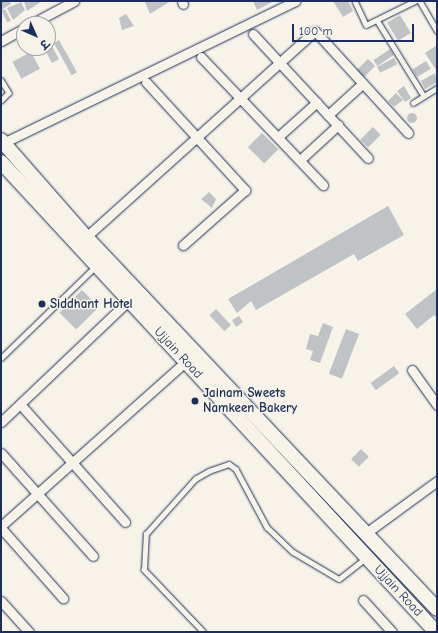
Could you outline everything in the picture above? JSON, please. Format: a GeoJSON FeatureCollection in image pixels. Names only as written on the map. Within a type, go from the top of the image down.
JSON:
{"type":"FeatureCollection","features":[{"type":"Feature","properties":{"kind":"main road","name":"Ujjain Road"},"geometry":{"type":"LineString","coordinates":[[2,141],[86,237],[437,609]]}},
{"type":"Feature","properties":{"kind":"main road","name":"Ujjain Road"},"geometry":{"type":"LineString","coordinates":[[1,162],[436,632]]}},
{"type":"Feature","properties":{"kind":"street"},"geometry":{"type":"LineString","coordinates":[[46,16],[74,1]]}},
{"type":"Feature","properties":{"kind":"street"},"geometry":{"type":"LineString","coordinates":[[2,141],[294,1]]}},
{"type":"Feature","properties":{"kind":"street"},"geometry":{"type":"LineString","coordinates":[[86,237],[195,137],[315,31],[408,132]]}},
{"type":"Feature","properties":{"kind":"street"},"geometry":{"type":"LineString","coordinates":[[1,41],[16,33]]}},
{"type":"Feature","properties":{"kind":"street"},"geometry":{"type":"LineString","coordinates":[[253,34],[368,158]]}},
{"type":"Feature","properties":{"kind":"street"},"geometry":{"type":"LineString","coordinates":[[201,57],[323,185]]}},
{"type":"Feature","properties":{"kind":"street"},"geometry":{"type":"LineString","coordinates":[[146,82],[245,190],[183,245]]}},
{"type":"Feature","properties":{"kind":"street"},"geometry":{"type":"LineString","coordinates":[[328,115],[363,83]]}},
{"type":"Feature","properties":{"kind":"street"},"geometry":{"type":"LineString","coordinates":[[278,137],[317,102]]}},
{"type":"Feature","properties":{"kind":"street"},"geometry":{"type":"LineString","coordinates":[[300,160],[338,126]]}},
{"type":"Feature","properties":{"kind":"street"},"geometry":{"type":"LineString","coordinates":[[1,422],[129,300]]}},
{"type":"Feature","properties":{"kind":"street"},"geometry":{"type":"LineString","coordinates":[[63,598],[1,527],[185,362]]}},
{"type":"Feature","properties":{"kind":"street"},"geometry":{"type":"LineString","coordinates":[[412,370],[437,405]]}},
{"type":"Feature","properties":{"kind":"street"},"geometry":{"type":"LineString","coordinates":[[20,404],[125,522]]}},
{"type":"Feature","properties":{"kind":"street"},"geometry":{"type":"LineString","coordinates":[[1,453],[93,556]]}},
{"type":"Feature","properties":{"kind":"street"},"geometry":{"type":"LineString","coordinates":[[366,533],[437,481]]}},
{"type":"Feature","properties":{"kind":"street"},"geometry":{"type":"LineString","coordinates":[[363,600],[392,632]]}},
{"type":"Feature","properties":{"kind":"street"},"geometry":{"type":"LineString","coordinates":[[1,602],[29,632]]}},
{"type":"Feature","properties":{"kind":"lane"},"geometry":{"type":"LineString","coordinates":[[355,1],[366,25],[415,1]]}},
{"type":"Feature","properties":{"kind":"lane"},"geometry":{"type":"LineString","coordinates":[[420,1],[437,30]]}},
{"type":"Feature","properties":{"kind":"lane"},"geometry":{"type":"LineString","coordinates":[[377,20],[424,96]]}},
{"type":"Feature","properties":{"kind":"lane"},"geometry":{"type":"LineString","coordinates":[[1,80],[9,93],[1,101]]}},
{"type":"Feature","properties":{"kind":"lane"},"geometry":{"type":"LineString","coordinates":[[413,103],[437,88]]}},
{"type":"Feature","properties":{"kind":"lane"},"geometry":{"type":"LineString","coordinates":[[1,358],[97,265]]}},
{"type":"Feature","properties":{"kind":"lane"},"geometry":{"type":"LineString","coordinates":[[203,632],[144,570],[146,534],[196,479],[209,471],[229,464],[236,469],[267,526],[293,552],[339,579],[367,556]]}},
{"type":"Feature","properties":{"kind":"building"},"geometry":{"type":"Polygon","coordinates":[[[1,1],[9,1],[11,4],[1,10],[1,1]]]}},
{"type":"Feature","properties":{"kind":"building"},"geometry":{"type":"Polygon","coordinates":[[[24,1],[42,1],[27,11],[24,1]]]}},
{"type":"Feature","properties":{"kind":"building"},"geometry":{"type":"Polygon","coordinates":[[[147,1],[171,1],[150,14],[145,2],[147,1]]]}},
{"type":"Feature","properties":{"kind":"building"},"geometry":{"type":"Polygon","coordinates":[[[253,1],[274,1],[257,10],[253,1]]]}},
{"type":"Feature","properties":{"kind":"building"},"geometry":{"type":"Polygon","coordinates":[[[333,1],[348,1],[353,11],[343,17],[333,1]]]}},
{"type":"Feature","properties":{"kind":"building"},"geometry":{"type":"Polygon","coordinates":[[[21,2],[25,10],[13,20],[7,8],[21,2]]]}},
{"type":"Feature","properties":{"kind":"building"},"geometry":{"type":"Polygon","coordinates":[[[5,9],[11,21],[7,22],[1,11],[5,9]]]}},
{"type":"Feature","properties":{"kind":"building"},"geometry":{"type":"Polygon","coordinates":[[[126,14],[134,26],[122,30],[119,18],[126,14]]]}},
{"type":"Feature","properties":{"kind":"building"},"geometry":{"type":"Polygon","coordinates":[[[400,15],[411,33],[398,41],[387,23],[400,15]]]}},
{"type":"Feature","properties":{"kind":"building"},"geometry":{"type":"Polygon","coordinates":[[[59,40],[77,72],[72,75],[56,47],[56,42],[59,40]]]}},
{"type":"Feature","properties":{"kind":"building"},"geometry":{"type":"Polygon","coordinates":[[[437,45],[437,69],[436,70],[425,53],[437,45]]]}},
{"type":"Feature","properties":{"kind":"building"},"geometry":{"type":"Polygon","coordinates":[[[390,49],[394,55],[377,66],[373,60],[390,49]]]}},
{"type":"Feature","properties":{"kind":"building"},"geometry":{"type":"Polygon","coordinates":[[[56,54],[59,59],[52,63],[48,56],[56,56],[56,54]]]}},
{"type":"Feature","properties":{"kind":"building"},"geometry":{"type":"Polygon","coordinates":[[[23,56],[33,56],[40,69],[21,79],[12,62],[23,56]]]}},
{"type":"Feature","properties":{"kind":"building"},"geometry":{"type":"Polygon","coordinates":[[[394,58],[397,64],[380,73],[377,67],[394,58]]]}},
{"type":"Feature","properties":{"kind":"building"},"geometry":{"type":"Polygon","coordinates":[[[368,59],[375,66],[364,77],[357,70],[368,59]]]}},
{"type":"Feature","properties":{"kind":"building"},"geometry":{"type":"Polygon","coordinates":[[[426,61],[431,69],[417,77],[412,69],[426,61]]]}},
{"type":"Feature","properties":{"kind":"building"},"geometry":{"type":"Polygon","coordinates":[[[435,73],[437,82],[425,89],[421,81],[435,73]]]}},
{"type":"Feature","properties":{"kind":"building"},"geometry":{"type":"Polygon","coordinates":[[[404,86],[411,98],[405,102],[397,91],[404,86]]]}},
{"type":"Feature","properties":{"kind":"building"},"geometry":{"type":"Polygon","coordinates":[[[396,93],[403,100],[394,107],[388,101],[396,93]]]}},
{"type":"Feature","properties":{"kind":"building"},"geometry":{"type":"Polygon","coordinates":[[[410,113],[414,113],[416,114],[416,122],[410,123],[407,120],[407,116],[410,113]]]}},
{"type":"Feature","properties":{"kind":"building"},"geometry":{"type":"Polygon","coordinates":[[[373,127],[381,135],[368,148],[360,140],[373,127]]]}},
{"type":"Feature","properties":{"kind":"building"},"geometry":{"type":"Polygon","coordinates":[[[262,133],[278,149],[264,163],[248,147],[262,133]]]}},
{"type":"Feature","properties":{"kind":"building"},"geometry":{"type":"Polygon","coordinates":[[[209,192],[216,199],[212,208],[201,199],[209,192]]]}},
{"type":"Feature","properties":{"kind":"building"},"geometry":{"type":"Polygon","coordinates":[[[388,206],[404,235],[358,261],[354,254],[256,310],[251,301],[237,313],[228,299],[388,206]]]}},
{"type":"Feature","properties":{"kind":"building"},"geometry":{"type":"Polygon","coordinates":[[[437,289],[437,318],[434,315],[417,329],[405,314],[437,289]]]}},
{"type":"Feature","properties":{"kind":"building"},"geometry":{"type":"Polygon","coordinates":[[[82,290],[99,307],[76,330],[59,313],[82,290]]]}},
{"type":"Feature","properties":{"kind":"building"},"geometry":{"type":"Polygon","coordinates":[[[216,309],[231,325],[224,331],[209,315],[216,309]]]}},
{"type":"Feature","properties":{"kind":"building"},"geometry":{"type":"Polygon","coordinates":[[[239,316],[243,322],[236,327],[232,320],[239,316]]]}},
{"type":"Feature","properties":{"kind":"building"},"geometry":{"type":"Polygon","coordinates":[[[323,323],[333,327],[320,363],[310,360],[313,351],[306,349],[310,334],[318,336],[323,323]]]}},
{"type":"Feature","properties":{"kind":"building"},"geometry":{"type":"Polygon","coordinates":[[[346,329],[359,334],[342,379],[329,374],[346,329]]]}},
{"type":"Feature","properties":{"kind":"building"},"geometry":{"type":"Polygon","coordinates":[[[394,366],[399,373],[376,390],[371,383],[394,366]]]}},
{"type":"Feature","properties":{"kind":"building"},"geometry":{"type":"Polygon","coordinates":[[[361,449],[369,457],[359,467],[351,459],[361,449]]]}},
{"type":"Feature","properties":{"kind":"place","name":"Siddhant Hotel"},"geometry":{"type":"Point","coordinates":[42,304]}},
{"type":"Feature","properties":{"kind":"place","name":"Jainam Sweets Namkeen Bakery"},"geometry":{"type":"Point","coordinates":[195,401]}}]}
